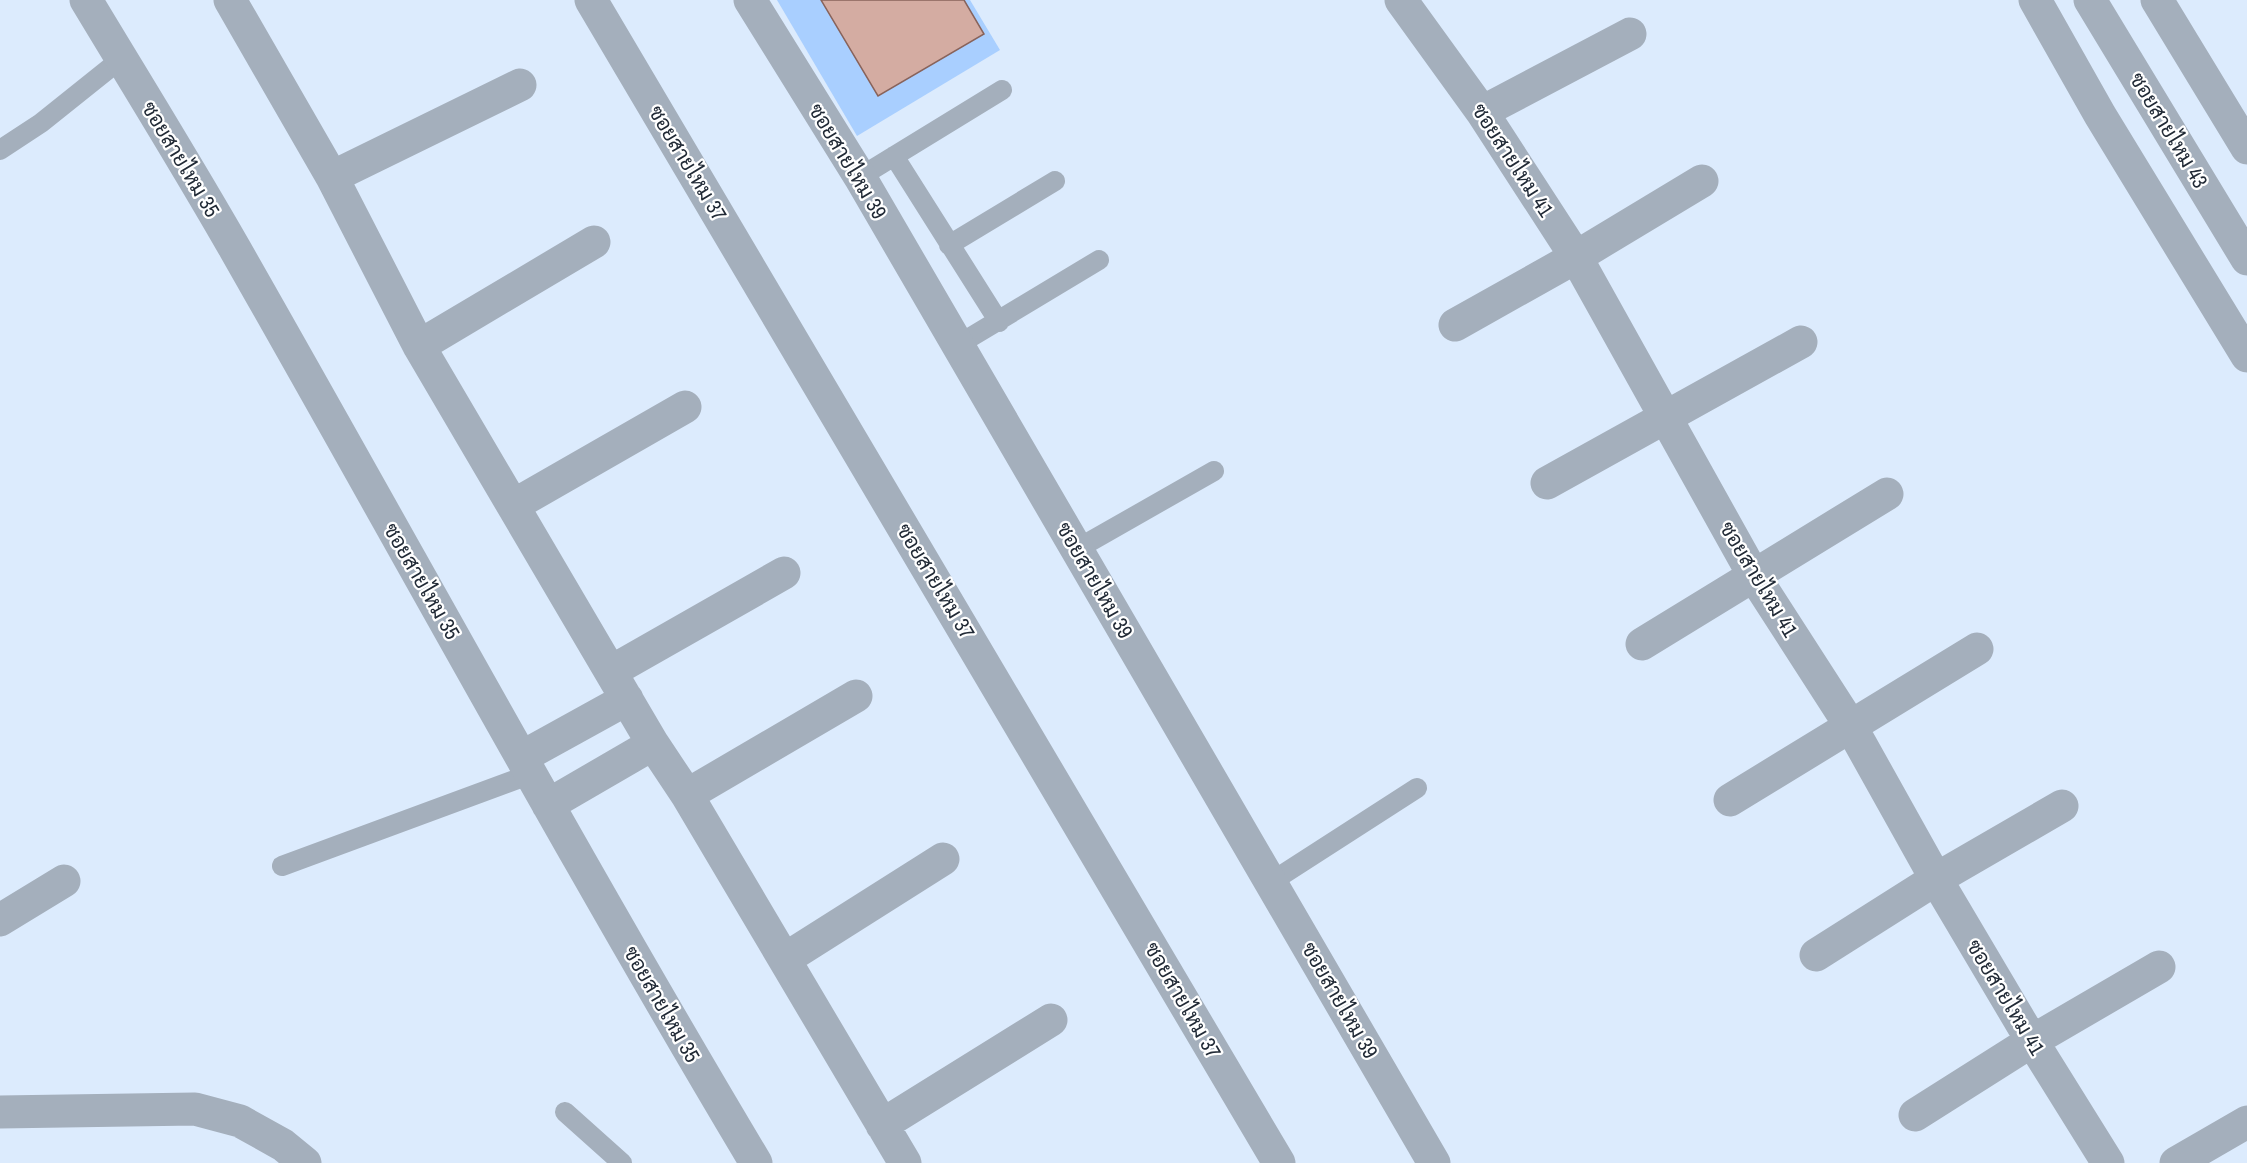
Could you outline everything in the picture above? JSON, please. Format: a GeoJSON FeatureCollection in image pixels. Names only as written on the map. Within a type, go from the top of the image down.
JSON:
{"type":"FeatureCollection","features":[{"type":"Feature","properties":{"kind":"street","name":"ซอยสายไหม 35"},"geometry":{"type":"LineString","coordinates":[[86,0],[233,246],[548,805],[690,1053],[756,1163]]}},
{"type":"Feature","properties":{"kind":"street","name":"ซอยสายไหม 37"},"geometry":{"type":"LineString","coordinates":[[591,0],[1279,1163]]}},
{"type":"Feature","properties":{"kind":"street","name":"ซอยสายไหม 39"},"geometry":{"type":"LineString","coordinates":[[750,0],[860,177],[956,346],[1077,549],[1434,1163]]}},
{"type":"Feature","properties":{"kind":"street","name":"ซอยสายไหม 41"},"geometry":{"type":"LineString","coordinates":[[1401,0],[1482,112],[1576,257],[1754,576],[1850,725],[1936,879],[2032,1041],[2108,1163]]}},
{"type":"Feature","properties":{"kind":"street"},"geometry":{"type":"LineString","coordinates":[[2091,0],[2039,8],[2100,115],[2247,356]]}},
{"type":"Feature","properties":{"kind":"street","name":"ซอยสายไหม 43"},"geometry":{"type":"LineString","coordinates":[[2091,0],[2247,260]]}},
{"type":"Feature","properties":{"kind":"street"},"geometry":{"type":"LineString","coordinates":[[2157,0],[2247,148]]}},
{"type":"Feature","properties":{"kind":"street"},"geometry":{"type":"LineString","coordinates":[[240,4],[333,177],[419,346],[905,1163]]}},
{"type":"Feature","properties":{"kind":"street"},"geometry":{"type":"LineString","coordinates":[[1482,112],[1630,34]]}},
{"type":"Feature","properties":{"kind":"street"},"geometry":{"type":"LineString","coordinates":[[333,177],[520,85]]}},
{"type":"Feature","properties":{"kind":"street"},"geometry":{"type":"LineString","coordinates":[[1455,326],[1702,181]]}},
{"type":"Feature","properties":{"kind":"street"},"geometry":{"type":"LineString","coordinates":[[419,346],[594,242]]}},
{"type":"Feature","properties":{"kind":"street"},"geometry":{"type":"LineString","coordinates":[[1546,483],[1801,342]]}},
{"type":"Feature","properties":{"kind":"street"},"geometry":{"type":"LineString","coordinates":[[514,505],[685,407]]}},
{"type":"Feature","properties":{"kind":"street"},"geometry":{"type":"LineString","coordinates":[[1642,644],[1887,494]]}},
{"type":"Feature","properties":{"kind":"street"},"geometry":{"type":"LineString","coordinates":[[527,766],[620,685],[784,573]]}},
{"type":"Feature","properties":{"kind":"street"},"geometry":{"type":"LineString","coordinates":[[1730,800],[1977,649]]}},
{"type":"Feature","properties":{"kind":"street"},"geometry":{"type":"LineString","coordinates":[[687,795],[856,696]]}},
{"type":"Feature","properties":{"kind":"street"},"geometry":{"type":"LineString","coordinates":[[548,805],[654,744]]}},
{"type":"Feature","properties":{"kind":"street"},"geometry":{"type":"LineString","coordinates":[[1816,955],[1936,879],[2062,806]]}},
{"type":"Feature","properties":{"kind":"street"},"geometry":{"type":"LineString","coordinates":[[785,959],[943,859]]}},
{"type":"Feature","properties":{"kind":"street"},"geometry":{"type":"LineString","coordinates":[[0,920],[64,881]]}},
{"type":"Feature","properties":{"kind":"street"},"geometry":{"type":"LineString","coordinates":[[1915,1115],[2032,1041],[2159,967]]}},
{"type":"Feature","properties":{"kind":"street"},"geometry":{"type":"LineString","coordinates":[[882,1125],[1051,1020]]}},
{"type":"Feature","properties":{"kind":"street"},"geometry":{"type":"LineString","coordinates":[[0,1112],[195,1109],[240,1121],[283,1144],[305,1163]]}},
{"type":"Feature","properties":{"kind":"street"},"geometry":{"type":"LineString","coordinates":[[2176,1163],[2247,1122]]}},
{"type":"Feature","properties":{"kind":"lane"},"geometry":{"type":"LineString","coordinates":[[0,150],[40,123],[122,59]]}},
{"type":"Feature","properties":{"kind":"lane"},"geometry":{"type":"LineString","coordinates":[[860,177],[1002,90]]}},
{"type":"Feature","properties":{"kind":"lane"},"geometry":{"type":"LineString","coordinates":[[894,156],[999,322]]}},
{"type":"Feature","properties":{"kind":"lane"},"geometry":{"type":"LineString","coordinates":[[949,245],[1055,181]]}},
{"type":"Feature","properties":{"kind":"lane"},"geometry":{"type":"LineString","coordinates":[[956,346],[1099,260]]}},
{"type":"Feature","properties":{"kind":"lane"},"geometry":{"type":"LineString","coordinates":[[1077,549],[1214,471]]}},
{"type":"Feature","properties":{"kind":"lane"},"geometry":{"type":"LineString","coordinates":[[282,866],[527,766]]}},
{"type":"Feature","properties":{"kind":"lane"},"geometry":{"type":"LineString","coordinates":[[1271,882],[1417,788]]}},
{"type":"Feature","properties":{"kind":"lane"},"geometry":{"type":"LineString","coordinates":[[565,1112],[622,1163]]}},
{"type":"Feature","properties":{"kind":"shaded area"},"geometry":{"type":"Polygon","coordinates":[[[777,0],[970,0],[1000,50],[857,136],[777,0]]]}},
{"type":"Feature","properties":{"kind":"building"},"geometry":{"type":"Polygon","coordinates":[[[821,0],[964,0],[984,34],[878,96],[821,0]]]}}]}
